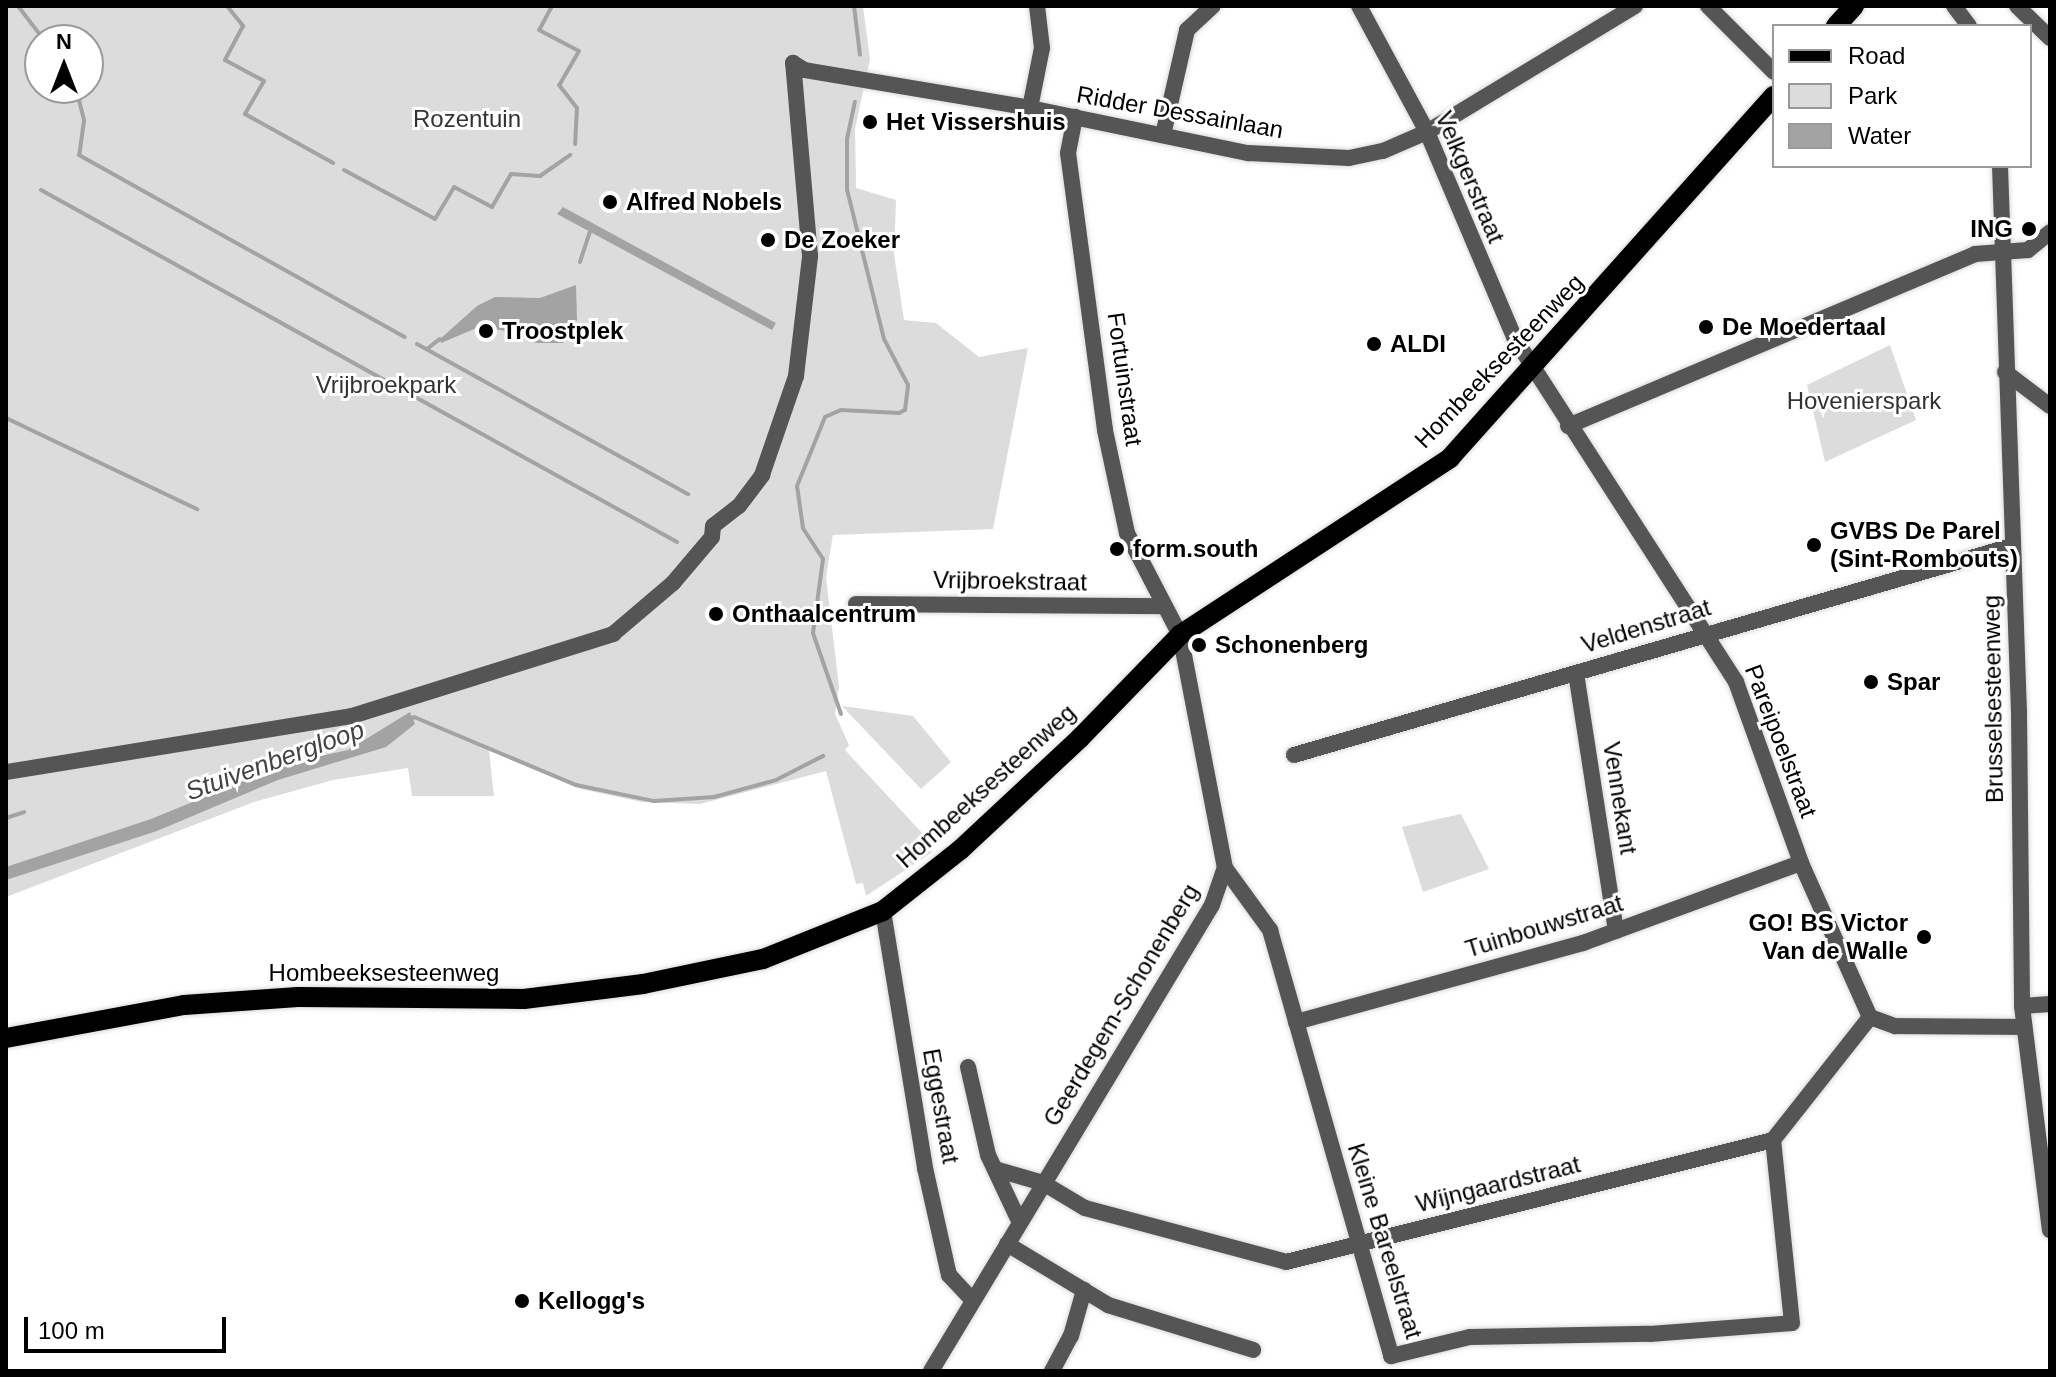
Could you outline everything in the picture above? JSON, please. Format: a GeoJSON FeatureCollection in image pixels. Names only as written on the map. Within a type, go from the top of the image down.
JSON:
{"type":"FeatureCollection","features":[{"type":"Feature","properties":{"kind":"main road"},"geometry":{"type":"LineString","coordinates":[[1838,24],[1854,6]]}},
{"type":"Feature","properties":{"kind":"main road","name":"Hombeeksesteenweg"},"geometry":{"type":"LineString","coordinates":[[6,1038],[184,1005],[298,997],[524,999],[643,984],[763,959],[883,911],[1048,768],[1180,635],[1450,458],[1533,369],[1772,98]]}},
{"type":"Feature","properties":{"kind":"street"},"geometry":{"type":"LineString","coordinates":[[1030,108],[1042,48],[1037,6]]}},
{"type":"Feature","properties":{"kind":"street"},"geometry":{"type":"LineString","coordinates":[[1163,135],[1187,30],[1213,6]]}},
{"type":"Feature","properties":{"kind":"street","name":"Velkgerstraat"},"geometry":{"type":"LineString","coordinates":[[1359,6],[1427,132],[1474,249],[1533,369]]}},
{"type":"Feature","properties":{"kind":"street","name":"Ridder Dessainlaan"},"geometry":{"type":"LineString","coordinates":[[6,772],[352,716],[613,634],[673,583],[712,537],[713,526],[739,506],[762,475],[796,376],[810,256],[797,66],[1030,108],[1248,153],[1349,158],[1383,151],[1427,132],[1635,6]]}},
{"type":"Feature","properties":{"kind":"street"},"geometry":{"type":"LineString","coordinates":[[1708,6],[1772,70]]}},
{"type":"Feature","properties":{"kind":"street"},"geometry":{"type":"LineString","coordinates":[[1954,6],[1968,24]]}},
{"type":"Feature","properties":{"kind":"street"},"geometry":{"type":"LineString","coordinates":[[2017,6],[2050,38]]}},
{"type":"Feature","properties":{"kind":"street","name":"Fortuinstraat"},"geometry":{"type":"LineString","coordinates":[[1075,117],[1068,153],[1105,430],[1127,533],[1180,635]]}},
{"type":"Feature","properties":{"kind":"street","name":"Brusselsesteenweg"},"geometry":{"type":"LineString","coordinates":[[2000,168],[2022,1006],[2045,1168],[2050,1230]]}},
{"type":"Feature","properties":{"kind":"street"},"geometry":{"type":"LineString","coordinates":[[1568,426],[1975,254],[2003,249],[2028,250],[2050,232]]}},
{"type":"Feature","properties":{"kind":"street","name":"Pareipoelstraat"},"geometry":{"type":"LineString","coordinates":[[1533,369],[1568,426],[1708,632],[1736,682],[1801,863],[1870,1017]]}},
{"type":"Feature","properties":{"kind":"street"},"geometry":{"type":"LineString","coordinates":[[2005,372],[2050,406]]}},
{"type":"Feature","properties":{"kind":"street","name":"Veldenstraat"},"geometry":{"type":"LineString","coordinates":[[1294,755],[2012,546]]}},
{"type":"Feature","properties":{"kind":"street","name":"Vrijbroekstraat"},"geometry":{"type":"LineString","coordinates":[[856,604],[1163,606]]}},
{"type":"Feature","properties":{"kind":"street","name":"Geerdegem-Schonenberg"},"geometry":{"type":"LineString","coordinates":[[931,1371],[1212,905],[1225,868],[1180,635]]}},
{"type":"Feature","properties":{"kind":"street","name":"Vennekant"},"geometry":{"type":"LineString","coordinates":[[1576,673],[1616,931]]}},
{"type":"Feature","properties":{"kind":"street","name":"Tuinbouwstraat"},"geometry":{"type":"LineString","coordinates":[[1296,1022],[1616,931],[1801,863]]}},
{"type":"Feature","properties":{"kind":"street","name":"Kleine Bareelstraat"},"geometry":{"type":"LineString","coordinates":[[1225,868],[1270,930],[1391,1356],[1470,1337],[1650,1334],[1792,1323],[1773,1140]]}},
{"type":"Feature","properties":{"kind":"street","name":"Eggestraat"},"geometry":{"type":"LineString","coordinates":[[883,911],[925,1168],[949,1275],[972,1300]]}},
{"type":"Feature","properties":{"kind":"street"},"geometry":{"type":"LineString","coordinates":[[2022,1006],[2050,1004]]}},
{"type":"Feature","properties":{"kind":"street"},"geometry":{"type":"LineString","coordinates":[[1773,1140],[1870,1017],[1895,1026],[2023,1027]]}},
{"type":"Feature","properties":{"kind":"street"},"geometry":{"type":"LineString","coordinates":[[968,1067],[988,1155],[998,1170],[1019,1221]]}},
{"type":"Feature","properties":{"kind":"street","name":"Wijngaardstraat"},"geometry":{"type":"LineString","coordinates":[[998,1170],[1043,1183],[1085,1208],[1253,1257],[1286,1262],[1773,1140]]}},
{"type":"Feature","properties":{"kind":"street"},"geometry":{"type":"LineString","coordinates":[[1007,1244],[1108,1305],[1253,1350]]}},
{"type":"Feature","properties":{"kind":"street"},"geometry":{"type":"LineString","coordinates":[[1052,1371],[1071,1336],[1084,1290]]}},
{"type":"Feature","properties":{"kind":"green space","name":"Vrijbroekpark"},"geometry":{"type":"Polygon","coordinates":[[[6,6],[863,6],[870,59],[855,129],[856,188],[896,200],[894,254],[904,320],[936,323],[979,357],[1028,348],[993,529],[833,535],[826,577],[839,687],[835,714],[849,745],[845,750],[924,835],[933,847],[931,853],[866,896],[863,883],[856,884],[826,771],[700,804],[642,802],[581,789],[489,750],[494,796],[412,796],[408,768],[333,780],[254,802],[6,897],[6,6]]]}},
{"type":"Feature","properties":{"kind":"green space","name":"Hovenierspark"},"geometry":{"type":"Polygon","coordinates":[[[1890,345],[1916,420],[1825,462],[1807,385],[1890,345]]]}},
{"type":"Feature","properties":{"kind":"green space"},"geometry":{"type":"Polygon","coordinates":[[[842,706],[913,716],[951,762],[921,789],[842,706]]]}},
{"type":"Feature","properties":{"kind":"green space"},"geometry":{"type":"Polygon","coordinates":[[[1461,814],[1489,869],[1423,892],[1402,827],[1461,814]]]}},
{"type":"Feature","properties":{"kind":"water"},"geometry":{"type":"Polygon","coordinates":[[[563,207],[776,323],[772,330],[557,214],[563,207]]]}},
{"type":"Feature","properties":{"kind":"water"},"geometry":{"type":"Polygon","coordinates":[[[576,285],[577,320],[563,343],[536,343],[514,332],[479,327],[441,343],[440,339],[477,306],[495,297],[540,298],[576,285]]]}},
{"type":"Feature","properties":{"kind":"water"},"geometry":{"type":"Polygon","coordinates":[[[410,712],[415,724],[386,747],[278,780],[157,831],[6,880],[6,867],[151,819],[288,763],[348,750],[410,712]]]}},
{"type":"Feature","properties":{"kind":"waterway"},"geometry":{"type":"LineString","coordinates":[[18,6],[32,24]]}},
{"type":"Feature","properties":{"kind":"waterway"},"geometry":{"type":"LineString","coordinates":[[227,6],[243,26],[225,60],[264,81],[245,114],[333,163]]}},
{"type":"Feature","properties":{"kind":"waterway"},"geometry":{"type":"LineString","coordinates":[[552,6],[539,30],[579,51],[559,85],[577,108],[575,144]]}},
{"type":"Feature","properties":{"kind":"waterway","name":"Stuivenbergloop"},"geometry":{"type":"LineString","coordinates":[[854,6],[860,55]]}},
{"type":"Feature","properties":{"kind":"waterway","name":"Stuivenbergloop"},"geometry":{"type":"LineString","coordinates":[[841,714],[813,633],[823,559],[803,528],[797,486],[825,417],[841,410],[899,413],[905,410],[908,385],[884,339],[847,189],[847,139],[855,102]]}},
{"type":"Feature","properties":{"kind":"waterway"},"geometry":{"type":"LineString","coordinates":[[80,104],[84,121],[79,155],[405,337]]}},
{"type":"Feature","properties":{"kind":"waterway"},"geometry":{"type":"LineString","coordinates":[[344,170],[435,219],[454,187],[492,207],[511,174],[540,176],[570,155]]}},
{"type":"Feature","properties":{"kind":"waterway"},"geometry":{"type":"LineString","coordinates":[[41,190],[677,542]]}},
{"type":"Feature","properties":{"kind":"waterway"},"geometry":{"type":"LineString","coordinates":[[580,262],[590,232]]}},
{"type":"Feature","properties":{"kind":"waterway"},"geometry":{"type":"LineString","coordinates":[[427,349],[440,339]]}},
{"type":"Feature","properties":{"kind":"waterway"},"geometry":{"type":"LineString","coordinates":[[417,344],[688,494]]}},
{"type":"Feature","properties":{"kind":"waterway"},"geometry":{"type":"LineString","coordinates":[[6,418],[197,509]]}},
{"type":"Feature","properties":{"kind":"waterway","name":"Stuivenbergloop"},"geometry":{"type":"LineString","coordinates":[[409,721],[414,717],[576,785],[654,801],[714,797],[776,780],[823,756]]}},
{"type":"Feature","properties":{"kind":"waterway"},"geometry":{"type":"LineString","coordinates":[[6,818],[24,812]]}},
{"type":"Feature","properties":{"kind":"place","name":"Het Vissershuis"},"geometry":{"type":"Point","coordinates":[870,122]}},
{"type":"Feature","properties":{"kind":"place","name":"Alfred Nobels"},"geometry":{"type":"Point","coordinates":[610,202]}},
{"type":"Feature","properties":{"kind":"place","name":"ING"},"geometry":{"type":"Point","coordinates":[2029,229]}},
{"type":"Feature","properties":{"kind":"place","name":"De Zoeker"},"geometry":{"type":"Point","coordinates":[768,240]}},
{"type":"Feature","properties":{"kind":"place","name":"De Moedertaal"},"geometry":{"type":"Point","coordinates":[1706,327]}},
{"type":"Feature","properties":{"kind":"place","name":"Troostplek"},"geometry":{"type":"Point","coordinates":[486,331]}},
{"type":"Feature","properties":{"kind":"place","name":"ALDI"},"geometry":{"type":"Point","coordinates":[1374,344]}},
{"type":"Feature","properties":{"kind":"place","name":"GVBS De Parel (Sint-Rombouts)"},"geometry":{"type":"Point","coordinates":[1814,545]}},
{"type":"Feature","properties":{"kind":"place","name":"form.south"},"geometry":{"type":"Point","coordinates":[1117,549]}},
{"type":"Feature","properties":{"kind":"place","name":"Onthaalcentrum"},"geometry":{"type":"Point","coordinates":[716,614]}},
{"type":"Feature","properties":{"kind":"place","name":"Schonenberg"},"geometry":{"type":"Point","coordinates":[1199,645]}},
{"type":"Feature","properties":{"kind":"place","name":"Spar"},"geometry":{"type":"Point","coordinates":[1871,682]}},
{"type":"Feature","properties":{"kind":"place","name":"GO! BS Victor Van de Walle"},"geometry":{"type":"Point","coordinates":[1924,937]}},
{"type":"Feature","properties":{"kind":"place","name":"Kellogg's"},"geometry":{"type":"Point","coordinates":[522,1301]}},
{"type":"Feature","properties":{"kind":"park label","name":"Rozentuin"},"geometry":{"type":"Point","coordinates":[467,119]}}]}
